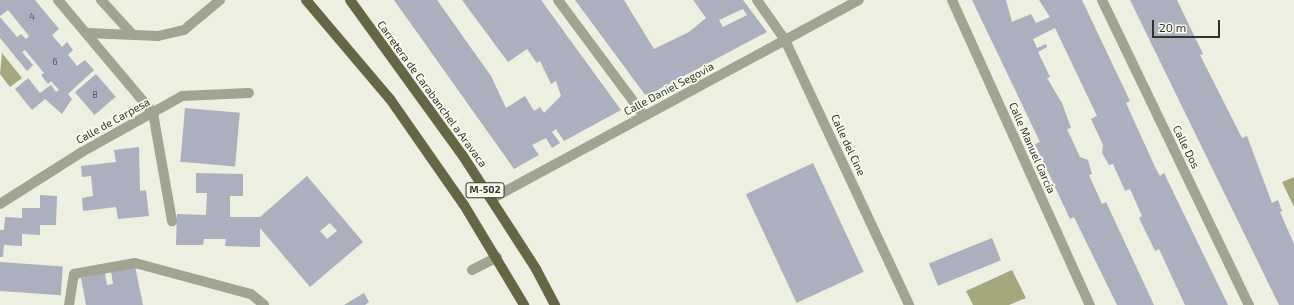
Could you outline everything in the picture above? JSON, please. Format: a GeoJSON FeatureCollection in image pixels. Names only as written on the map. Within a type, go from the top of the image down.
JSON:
{"type":"FeatureCollection","features":[{"type":"Feature","properties":{"kind":"main road","name":"M-502"},"geometry":{"type":"LineString","coordinates":[[306,0],[390,99],[497,257],[524,305]]}},
{"type":"Feature","properties":{"kind":"main road","name":"Carretera de Carabanchel a Aravaca"},"geometry":{"type":"LineString","coordinates":[[350,0],[491,199],[555,305]]}},
{"type":"Feature","properties":{"kind":"street"},"geometry":{"type":"LineString","coordinates":[[58,0],[153,113],[172,220]]}},
{"type":"Feature","properties":{"kind":"street"},"geometry":{"type":"LineString","coordinates":[[101,0],[133,35]]}},
{"type":"Feature","properties":{"kind":"street"},"geometry":{"type":"LineString","coordinates":[[87,33],[158,36],[184,30],[220,0]]}},
{"type":"Feature","properties":{"kind":"street"},"geometry":{"type":"LineString","coordinates":[[558,0],[644,116]]}},
{"type":"Feature","properties":{"kind":"street","name":"Calle del Cine"},"geometry":{"type":"LineString","coordinates":[[757,0],[785,40],[909,305]]}},
{"type":"Feature","properties":{"kind":"street","name":"Calle Daniel Segovia"},"geometry":{"type":"LineString","coordinates":[[491,199],[859,0]]}},
{"type":"Feature","properties":{"kind":"street","name":"Calle Manuel García"},"geometry":{"type":"LineString","coordinates":[[952,0],[1090,305]]}},
{"type":"Feature","properties":{"kind":"street","name":"Calle Dos"},"geometry":{"type":"LineString","coordinates":[[1102,0],[1249,305]]}},
{"type":"Feature","properties":{"kind":"street","name":"Calle de Carpesa"},"geometry":{"type":"LineString","coordinates":[[0,204],[182,96],[250,93]]}},
{"type":"Feature","properties":{"kind":"street"},"geometry":{"type":"LineString","coordinates":[[472,270],[497,257]]}},
{"type":"Feature","properties":{"kind":"street"},"geometry":{"type":"LineString","coordinates":[[69,305],[74,274],[135,263],[251,294],[264,305]]}},
{"type":"Feature","properties":{"kind":"shaded area"},"geometry":{"type":"Polygon","coordinates":[[[2,53],[22,78],[10,87],[0,74],[2,53]]]}},
{"type":"Feature","properties":{"kind":"shaded area"},"geometry":{"type":"Polygon","coordinates":[[[1294,177],[1294,207],[1282,182],[1294,177]]]}},
{"type":"Feature","properties":{"kind":"shaded area"},"geometry":{"type":"Polygon","coordinates":[[[1012,270],[1026,298],[1009,305],[973,305],[966,291],[1012,270]]]}},
{"type":"Feature","properties":{"kind":"building"},"geometry":{"type":"Polygon","coordinates":[[[0,0],[35,0],[59,29],[52,35],[62,47],[67,42],[73,50],[68,55],[77,66],[85,60],[94,70],[68,94],[72,99],[62,114],[45,99],[32,110],[15,89],[28,78],[40,93],[51,85],[56,92],[59,90],[51,81],[48,84],[41,75],[44,73],[25,50],[22,52],[33,65],[27,71],[0,38],[0,17],[17,37],[21,34],[26,39],[29,36],[8,10],[0,16],[0,0]]]}},
{"type":"Feature","properties":{"kind":"building"},"geometry":{"type":"Polygon","coordinates":[[[394,0],[437,0],[491,76],[506,108],[525,96],[534,111],[540,107],[544,113],[561,96],[556,81],[551,84],[540,61],[537,63],[527,49],[508,62],[462,0],[541,0],[621,110],[564,141],[556,129],[552,132],[560,143],[552,148],[546,138],[532,145],[539,155],[514,169],[394,0]]]}},
{"type":"Feature","properties":{"kind":"building"},"geometry":{"type":"Polygon","coordinates":[[[575,0],[624,0],[654,49],[689,32],[706,18],[693,0],[743,0],[767,32],[646,96],[575,0]],[[743,9],[719,20],[723,27],[747,15],[743,9]]]}},
{"type":"Feature","properties":{"kind":"building"},"geometry":{"type":"Polygon","coordinates":[[[972,0],[1006,0],[1012,22],[1031,14],[1036,23],[1050,17],[1039,0],[1082,0],[1130,101],[1126,103],[1156,169],[1160,176],[1164,173],[1228,305],[1185,305],[1159,249],[1155,251],[1139,218],[1142,216],[1130,189],[1125,191],[1113,164],[1109,165],[1102,153],[1103,145],[1091,119],[1097,116],[1055,28],[1033,39],[1037,48],[1046,44],[1047,47],[1038,52],[1050,77],[1047,78],[1062,103],[1071,128],[1067,129],[1080,157],[1088,160],[1092,174],[1089,175],[1102,204],[1106,202],[1154,305],[1117,305],[1074,217],[1070,219],[1035,144],[1040,142],[972,0]]]}},
{"type":"Feature","properties":{"kind":"building"},"geometry":{"type":"Polygon","coordinates":[[[1130,0],[1177,0],[1203,54],[1200,55],[1242,138],[1247,136],[1272,203],[1278,200],[1282,211],[1280,212],[1294,244],[1294,305],[1279,305],[1130,0]]]}},
{"type":"Feature","properties":{"kind":"building"},"geometry":{"type":"Polygon","coordinates":[[[96,74],[116,97],[95,115],[75,92],[96,74]]]}},
{"type":"Feature","properties":{"kind":"building"},"geometry":{"type":"Polygon","coordinates":[[[185,108],[240,113],[235,167],[180,162],[185,108]]]}},
{"type":"Feature","properties":{"kind":"building"},"geometry":{"type":"Polygon","coordinates":[[[139,147],[140,191],[146,190],[149,216],[118,219],[116,207],[83,211],[82,198],[93,196],[91,176],[82,177],[81,166],[116,162],[114,150],[139,147]]]}},
{"type":"Feature","properties":{"kind":"building"},"geometry":{"type":"Polygon","coordinates":[[[813,163],[864,272],[797,303],[746,194],[813,163]]]}},
{"type":"Feature","properties":{"kind":"building"},"geometry":{"type":"Polygon","coordinates":[[[196,173],[243,174],[243,196],[230,196],[230,217],[260,217],[307,176],[363,242],[310,287],[260,228],[260,247],[225,246],[226,239],[204,239],[203,245],[176,245],[177,214],[206,215],[207,193],[196,193],[196,173]],[[330,223],[320,231],[327,239],[337,231],[330,223]]]}},
{"type":"Feature","properties":{"kind":"building"},"geometry":{"type":"Polygon","coordinates":[[[40,195],[57,196],[56,225],[40,225],[40,235],[22,234],[22,246],[4,245],[3,257],[0,257],[0,230],[4,230],[5,217],[22,218],[22,208],[40,208],[40,195]]]}},
{"type":"Feature","properties":{"kind":"building"},"geometry":{"type":"Polygon","coordinates":[[[992,238],[1001,260],[938,286],[929,263],[992,238]]]}},
{"type":"Feature","properties":{"kind":"building"},"geometry":{"type":"Polygon","coordinates":[[[0,262],[63,266],[61,295],[0,291],[0,262]]]}},
{"type":"Feature","properties":{"kind":"building"},"geometry":{"type":"Polygon","coordinates":[[[135,266],[143,305],[86,305],[81,278],[105,273],[107,285],[113,284],[111,271],[135,266]]]}},
{"type":"Feature","properties":{"kind":"building"},"geometry":{"type":"Polygon","coordinates":[[[364,293],[369,302],[365,305],[344,305],[364,293]]]}}]}
